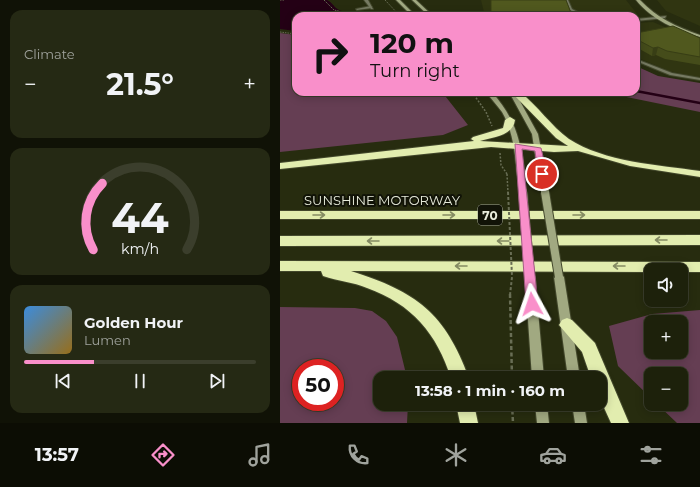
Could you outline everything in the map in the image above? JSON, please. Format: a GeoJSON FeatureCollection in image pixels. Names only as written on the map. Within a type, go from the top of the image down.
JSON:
{"type":"FeatureCollection","features":[{"type":"Feature","properties":{"kind":"highway"},"geometry":{"type":"LineString","coordinates":[[519,96],[560,136],[580,148],[604,156],[700,174]]}},
{"type":"Feature","properties":{"kind":"highway"},"geometry":{"type":"LineString","coordinates":[[464,145],[470,140],[506,130],[509,127],[510,120]]}},
{"type":"Feature","properties":{"kind":"highway"},"geometry":{"type":"LineString","coordinates":[[280,166],[464,145],[498,144],[538,149],[580,148]]}},
{"type":"Feature","properties":{"kind":"highway","name":"SUNSHINE MOTORWAY"},"geometry":{"type":"LineString","coordinates":[[280,215],[700,215]]}},
{"type":"Feature","properties":{"kind":"highway","name":"70"},"geometry":{"type":"LineString","coordinates":[[280,240],[700,240]]}},
{"type":"Feature","properties":{"kind":"highway"},"geometry":{"type":"LineString","coordinates":[[280,266],[700,267]]}},
{"type":"Feature","properties":{"kind":"highway"},"geometry":{"type":"LineString","coordinates":[[295,266],[366,280],[381,286],[408,301],[425,316],[442,338],[457,371]]}},
{"type":"Feature","properties":{"kind":"highway"},"geometry":{"type":"LineString","coordinates":[[566,325],[589,348],[597,371]]}},
{"type":"Feature","properties":{"kind":"highway"},"geometry":{"type":"LineString","coordinates":[[607,394],[620,423]]}},
{"type":"Feature","properties":{"kind":"highway"},"geometry":{"type":"LineString","coordinates":[[466,411],[469,423]]}},
{"type":"Feature","properties":{"kind":"main road"},"geometry":{"type":"LineString","coordinates":[[398,0],[410,12]]}},
{"type":"Feature","properties":{"kind":"main road"},"geometry":{"type":"LineString","coordinates":[[414,0],[427,12]]}},
{"type":"Feature","properties":{"kind":"main road"},"geometry":{"type":"LineString","coordinates":[[638,0],[653,16],[659,17],[700,36]]}},
{"type":"Feature","properties":{"kind":"main road"},"geometry":{"type":"LineString","coordinates":[[644,0],[659,17]]}},
{"type":"Feature","properties":{"kind":"main road"},"geometry":{"type":"LineString","coordinates":[[665,20],[700,31]]}},
{"type":"Feature","properties":{"kind":"main road"},"geometry":{"type":"LineString","coordinates":[[493,96],[502,106],[510,120],[518,146],[537,371]]}},
{"type":"Feature","properties":{"kind":"main road"},"geometry":{"type":"LineString","coordinates":[[514,96],[532,125],[538,149],[573,371]]}},
{"type":"Feature","properties":{"kind":"main road"},"geometry":{"type":"LineString","coordinates":[[542,411],[543,423]]}},
{"type":"Feature","properties":{"kind":"main road"},"geometry":{"type":"LineString","coordinates":[[579,411],[581,423]]}},
{"type":"Feature","properties":{"kind":"street"},"geometry":{"type":"LineString","coordinates":[[366,0],[371,8]]}},
{"type":"Feature","properties":{"kind":"street"},"geometry":{"type":"LineString","coordinates":[[640,18],[653,16]]}},
{"type":"Feature","properties":{"kind":"street"},"geometry":{"type":"LineString","coordinates":[[640,19],[659,17]]}},
{"type":"Feature","properties":{"kind":"lane"},"geometry":{"type":"LineString","coordinates":[[567,0],[571,9],[577,12]]}},
{"type":"Feature","properties":{"kind":"lane"},"geometry":{"type":"LineString","coordinates":[[357,9],[371,8]]}},
{"type":"Feature","properties":{"kind":"lane"},"geometry":{"type":"LineString","coordinates":[[640,62],[671,74],[700,79]]}},
{"type":"Feature","properties":{"kind":"path"},"geometry":{"type":"LineString","coordinates":[[280,0],[285,0]]}},
{"type":"Feature","properties":{"kind":"path"},"geometry":{"type":"LineString","coordinates":[[385,0],[396,12]]}},
{"type":"Feature","properties":{"kind":"path"},"geometry":{"type":"LineString","coordinates":[[280,32],[292,34]]}},
{"type":"Feature","properties":{"kind":"path"},"geometry":{"type":"LineString","coordinates":[[507,174],[512,276],[510,299],[512,371]]}},
{"type":"Feature","properties":{"kind":"path"},"geometry":{"type":"LineString","coordinates":[[512,411],[513,423]]}},
{"type":"Feature","properties":{"kind":"shaded area"},"geometry":{"type":"Polygon","coordinates":[[[280,0],[327,0],[336,8],[345,12],[292,12],[292,30],[280,29],[280,0]]]}},
{"type":"Feature","properties":{"kind":"shaded area"},"geometry":{"type":"Polygon","coordinates":[[[481,0],[626,0],[636,12],[484,12],[481,0]]]}},
{"type":"Feature","properties":{"kind":"shaded area"},"geometry":{"type":"Polygon","coordinates":[[[657,0],[700,0],[700,26],[666,11],[657,0]]]}},
{"type":"Feature","properties":{"kind":"shaded area"},"geometry":{"type":"Polygon","coordinates":[[[653,22],[700,42],[700,78],[669,71],[640,59],[640,23],[653,22]]]}},
{"type":"Feature","properties":{"kind":"shaded area"},"geometry":{"type":"Polygon","coordinates":[[[280,33],[292,34],[292,96],[445,96],[468,125],[443,135],[280,152],[280,33]]]}},
{"type":"Feature","properties":{"kind":"shaded area"},"geometry":{"type":"Polygon","coordinates":[[[640,68],[658,76],[700,83],[700,112],[622,96],[640,96],[640,68]]]}},
{"type":"Feature","properties":{"kind":"shaded area"},"geometry":{"type":"Polygon","coordinates":[[[280,307],[355,308],[372,311],[386,321],[397,337],[405,371],[373,371],[373,411],[408,411],[407,423],[280,423],[280,307]]]}},
{"type":"Feature","properties":{"kind":"shaded area"},"geometry":{"type":"Polygon","coordinates":[[[700,310],[700,423],[677,423],[664,411],[688,411],[688,367],[644,367],[644,391],[618,366],[609,326],[644,316],[644,359],[688,359],[688,315],[648,315],[700,310]]]}},
{"type":"Feature","properties":{"kind":"building"},"geometry":{"type":"Polygon","coordinates":[[[491,0],[566,0],[571,12],[491,12],[491,0]]]}},
{"type":"Feature","properties":{"kind":"building"},"geometry":{"type":"Polygon","coordinates":[[[673,26],[700,38],[700,57],[667,51],[658,47],[653,48],[640,41],[640,32],[673,26]]]}},
{"type":"Feature","properties":{"kind":"waterway"},"geometry":{"type":"LineString","coordinates":[[640,92],[700,103]]}},
{"type":"Feature","properties":{"kind":"route"},"geometry":{"type":"LineString","coordinates":[[532,304],[518,146],[538,149],[542,174]]}}]}
